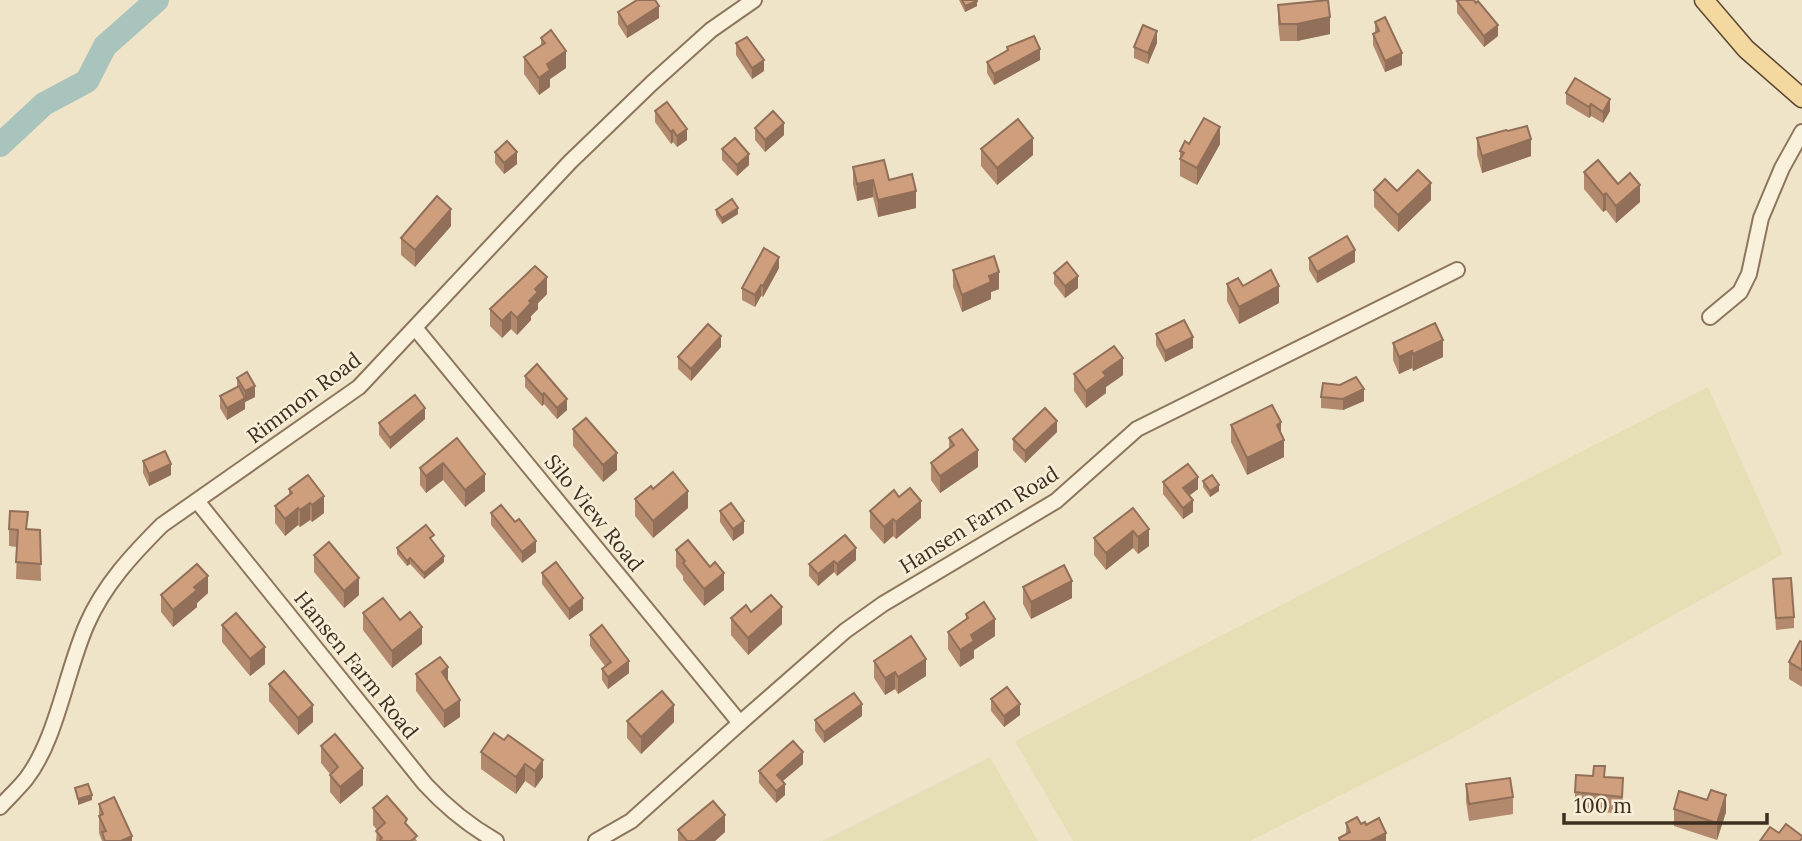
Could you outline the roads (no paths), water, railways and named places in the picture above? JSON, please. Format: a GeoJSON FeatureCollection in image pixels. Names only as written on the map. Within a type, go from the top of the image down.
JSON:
{"type":"FeatureCollection","features":[{"type":"Feature","properties":{"kind":"main road"},"geometry":{"type":"LineString","coordinates":[[1704,0],[1746,49],[1802,98]]}},
{"type":"Feature","properties":{"kind":"street","name":"Rimmon Road"},"geometry":{"type":"LineString","coordinates":[[0,807],[27,778],[44,746],[87,624],[107,586],[135,552],[162,525],[359,387],[570,162],[711,30],[754,0]]}},
{"type":"Feature","properties":{"kind":"street"},"geometry":{"type":"LineString","coordinates":[[1710,317],[1740,292],[1749,274],[1761,218],[1782,168],[1802,132]]}},
{"type":"Feature","properties":{"kind":"street","name":"Hansen Farm Road"},"geometry":{"type":"LineString","coordinates":[[596,841],[631,821],[845,631],[883,604],[1056,501],[1137,429],[1458,270]]}},
{"type":"Feature","properties":{"kind":"street","name":"Silo View Road"},"geometry":{"type":"LineString","coordinates":[[416,329],[740,723]]}},
{"type":"Feature","properties":{"kind":"street","name":"Hansen Farm Road"},"geometry":{"type":"LineString","coordinates":[[197,501],[425,784],[469,826],[496,841]]}},
{"type":"Feature","properties":{"kind":"waterway"},"geometry":{"type":"LineString","coordinates":[[0,145],[44,104],[87,81],[105,46],[157,0]]}}]}
